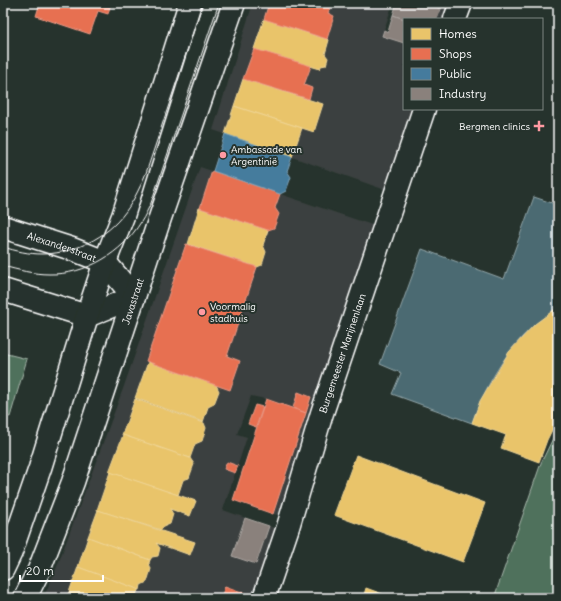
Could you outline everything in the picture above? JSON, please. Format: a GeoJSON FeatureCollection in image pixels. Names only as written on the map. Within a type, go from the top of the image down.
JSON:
{"type":"FeatureCollection","features":[{"type":"Feature","properties":{"kind":"street"},"geometry":{"type":"LineString","coordinates":[[3,569],[11,552],[40,468],[87,316],[128,200],[190,3]]}},
{"type":"Feature","properties":{"kind":"street","name":"Javastraat"},"geometry":{"type":"LineString","coordinates":[[25,598],[39,570],[73,482],[234,3]]}},
{"type":"Feature","properties":{"kind":"street"},"geometry":{"type":"LineString","coordinates":[[455,18],[461,3]]}},
{"type":"Feature","properties":{"kind":"street","name":"Burgemeester Marijnenlaan"},"geometry":{"type":"LineString","coordinates":[[264,598],[288,527],[322,413],[423,113]]}},
{"type":"Feature","properties":{"kind":"street","name":"Alexanderstraat"},"geometry":{"type":"LineString","coordinates":[[3,227],[72,249],[105,262],[134,297]]}},
{"type":"Feature","properties":{"kind":"street"},"geometry":{"type":"LineString","coordinates":[[3,290],[87,316],[134,297]]}},
{"type":"Feature","properties":{"kind":"shaded area"},"geometry":{"type":"Polygon","coordinates":[[[253,3],[393,3],[384,30],[388,32],[397,3],[461,3],[455,18],[403,18],[403,110],[424,110],[394,193],[213,130],[253,3]]]}},
{"type":"Feature","properties":{"kind":"shaded area"},"geometry":{"type":"Polygon","coordinates":[[[200,167],[381,228],[289,519],[233,500],[265,399],[251,396],[237,434],[247,437],[223,510],[286,532],[264,598],[43,598],[55,572],[124,386],[200,167]]]}},
{"type":"Feature","properties":{"kind":"green space"},"geometry":{"type":"Polygon","coordinates":[[[3,353],[27,359],[10,417],[3,415],[3,353]]]}},
{"type":"Feature","properties":{"kind":"green space"},"geometry":{"type":"Polygon","coordinates":[[[558,428],[558,598],[494,598],[541,463],[558,428]]]}},
{"type":"Feature","properties":{"kind":"water"},"geometry":{"type":"Polygon","coordinates":[[[534,197],[558,205],[558,307],[525,333],[506,356],[483,396],[472,423],[392,394],[401,373],[380,364],[422,249],[504,279],[534,197]]]}},
{"type":"Feature","properties":{"kind":"building: Homes"},"geometry":{"type":"Polygon","coordinates":[[[264,19],[329,40],[325,54],[328,58],[326,65],[321,66],[320,69],[254,49],[264,19]]]}},
{"type":"Feature","properties":{"kind":"building: Homes"},"geometry":{"type":"Polygon","coordinates":[[[243,79],[323,104],[314,132],[234,106],[243,79]]]}},
{"type":"Feature","properties":{"kind":"building: Homes"},"geometry":{"type":"Polygon","coordinates":[[[234,106],[302,128],[292,157],[225,134],[234,106]]]}},
{"type":"Feature","properties":{"kind":"building: Homes"},"geometry":{"type":"Polygon","coordinates":[[[199,208],[268,230],[263,245],[266,252],[262,265],[257,267],[188,244],[199,208]]]}},
{"type":"Feature","properties":{"kind":"building: Homes"},"geometry":{"type":"Polygon","coordinates":[[[558,307],[558,418],[547,440],[539,462],[501,448],[506,435],[472,423],[480,401],[509,352],[535,324],[558,307]]]}},
{"type":"Feature","properties":{"kind":"building: Homes"},"geometry":{"type":"Polygon","coordinates":[[[148,362],[216,385],[219,391],[214,404],[208,407],[203,422],[135,398],[148,362]]]}},
{"type":"Feature","properties":{"kind":"building: Homes"},"geometry":{"type":"Polygon","coordinates":[[[135,399],[204,423],[206,428],[202,441],[195,444],[190,458],[122,435],[135,399]]]}},
{"type":"Feature","properties":{"kind":"building: Homes"},"geometry":{"type":"Polygon","coordinates":[[[123,435],[190,458],[194,464],[189,478],[183,480],[178,495],[109,472],[123,435]]]}},
{"type":"Feature","properties":{"kind":"building: Homes"},"geometry":{"type":"Polygon","coordinates":[[[356,455],[485,503],[463,562],[334,515],[356,455]]]}},
{"type":"Feature","properties":{"kind":"building: Homes"},"geometry":{"type":"Polygon","coordinates":[[[110,472],[196,501],[190,516],[170,509],[173,514],[170,524],[163,527],[161,530],[97,510],[110,472]]]}},
{"type":"Feature","properties":{"kind":"building: Homes"},"geometry":{"type":"Polygon","coordinates":[[[98,510],[195,542],[190,555],[156,543],[160,548],[158,556],[152,557],[150,560],[88,537],[98,510]]]}},
{"type":"Feature","properties":{"kind":"building: Homes"},"geometry":{"type":"Polygon","coordinates":[[[88,537],[150,560],[149,563],[151,569],[147,582],[141,585],[140,590],[78,567],[88,537]]]}},
{"type":"Feature","properties":{"kind":"building: Homes"},"geometry":{"type":"Polygon","coordinates":[[[78,567],[140,590],[138,590],[135,598],[67,598],[78,567]]]}},
{"type":"Feature","properties":{"kind":"building: Homes"},"geometry":{"type":"Polygon","coordinates":[[[366,588],[393,598],[363,598],[366,588]]]}},
{"type":"Feature","properties":{"kind":"building: Shops"},"geometry":{"type":"Polygon","coordinates":[[[40,3],[111,3],[108,14],[98,11],[90,34],[36,16],[40,3]]]}},
{"type":"Feature","properties":{"kind":"building: Shops"},"geometry":{"type":"Polygon","coordinates":[[[269,3],[332,4],[328,13],[334,16],[327,39],[264,19],[269,3]]]}},
{"type":"Feature","properties":{"kind":"building: Shops"},"geometry":{"type":"Polygon","coordinates":[[[254,49],[311,66],[304,85],[312,88],[309,99],[243,79],[254,49]]]}},
{"type":"Feature","properties":{"kind":"building: Shops"},"geometry":{"type":"Polygon","coordinates":[[[212,171],[280,194],[275,208],[279,214],[274,228],[268,230],[200,208],[212,171]]]}},
{"type":"Feature","properties":{"kind":"building: Shops","name":"Voormalig stadhuis"},"geometry":{"type":"Polygon","coordinates":[[[186,244],[257,267],[227,356],[240,361],[230,390],[146,361],[186,244]]]}},
{"type":"Feature","properties":{"kind":"building: Shops"},"geometry":{"type":"Polygon","coordinates":[[[298,392],[311,397],[306,413],[293,408],[298,392]]]}},
{"type":"Feature","properties":{"kind":"building: Shops"},"geometry":{"type":"Polygon","coordinates":[[[266,399],[306,413],[273,514],[233,500],[266,399]]]}},
{"type":"Feature","properties":{"kind":"building: Shops"},"geometry":{"type":"Polygon","coordinates":[[[255,405],[263,407],[256,427],[248,424],[255,405]]]}},
{"type":"Feature","properties":{"kind":"building: Shops"},"geometry":{"type":"Polygon","coordinates":[[[227,462],[238,466],[235,473],[224,469],[227,462]]]}},
{"type":"Feature","properties":{"kind":"building: Shops"},"geometry":{"type":"Polygon","coordinates":[[[225,586],[247,594],[245,598],[221,598],[225,586]]]}},
{"type":"Feature","properties":{"kind":"building: Public"},"geometry":{"type":"Polygon","coordinates":[[[225,134],[292,157],[287,171],[291,177],[286,191],[280,194],[213,171],[225,134]]]}},
{"type":"Feature","properties":{"kind":"building: Industry"},"geometry":{"type":"Polygon","coordinates":[[[397,3],[424,3],[441,9],[437,18],[403,19],[393,15],[397,3]]]}},
{"type":"Feature","properties":{"kind":"building: Industry"},"geometry":{"type":"Polygon","coordinates":[[[424,3],[442,3],[441,9],[424,3]]]}},
{"type":"Feature","properties":{"kind":"building: Industry"},"geometry":{"type":"Polygon","coordinates":[[[393,15],[403,19],[403,43],[382,36],[384,30],[388,32],[393,15]]]}},
{"type":"Feature","properties":{"kind":"building: Industry"},"geometry":{"type":"Polygon","coordinates":[[[245,518],[269,526],[256,564],[232,556],[245,518]]]}},
{"type":"Feature","properties":{"kind":"tram line"},"geometry":{"type":"LineString","coordinates":[[3,247],[37,254],[67,251],[94,240],[122,217],[135,197],[146,173],[203,3]]}},
{"type":"Feature","properties":{"kind":"tram line"},"geometry":{"type":"LineString","coordinates":[[3,266],[26,272],[43,274],[76,271],[102,260],[124,243],[133,233],[151,203],[219,3]]}},
{"type":"Feature","properties":{"kind":"place","name":"Bergmen clinics"},"geometry":{"type":"Point","coordinates":[539,126]}},
{"type":"Feature","properties":{"kind":"place","name":"Ambassade van Argentinië"},"geometry":{"type":"Point","coordinates":[223,155]}},
{"type":"Feature","properties":{"kind":"place","name":"Voormalig stadhuis"},"geometry":{"type":"Point","coordinates":[202,312]}}]}
